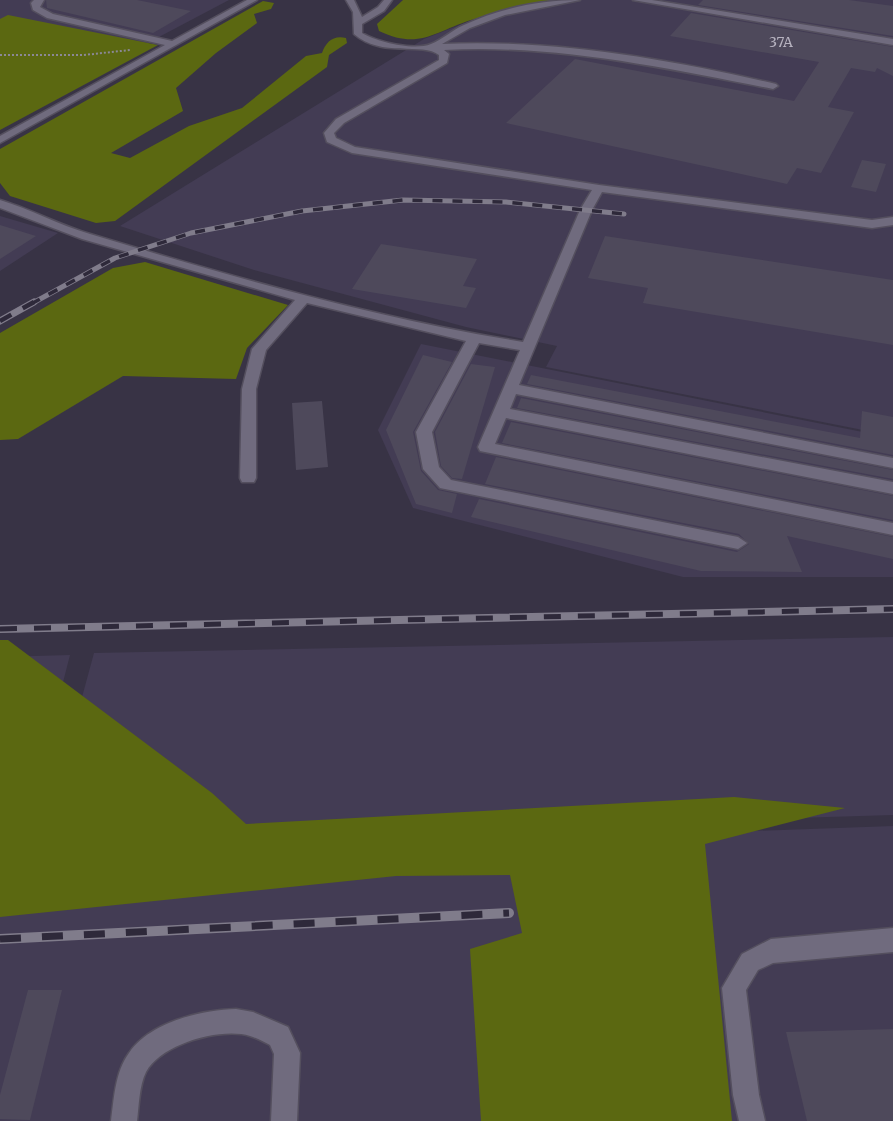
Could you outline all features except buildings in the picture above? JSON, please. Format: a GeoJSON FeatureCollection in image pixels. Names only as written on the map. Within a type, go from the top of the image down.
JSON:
{"type":"FeatureCollection","features":[{"type":"Feature","properties":{"kind":"street"},"geometry":{"type":"LineString","coordinates":[[40,0],[35,3],[36,8],[50,16],[169,44]]}},
{"type":"Feature","properties":{"kind":"street"},"geometry":{"type":"LineString","coordinates":[[0,140],[169,44],[253,0]]}},
{"type":"Feature","properties":{"kind":"street"},"geometry":{"type":"LineString","coordinates":[[350,0],[357,12],[358,34],[372,43],[491,45],[574,50],[773,86]]}},
{"type":"Feature","properties":{"kind":"street"},"geometry":{"type":"LineString","coordinates":[[357,23],[381,9],[388,0]]}},
{"type":"Feature","properties":{"kind":"street"},"geometry":{"type":"LineString","coordinates":[[434,46],[452,32],[487,17],[576,0]]}},
{"type":"Feature","properties":{"kind":"street"},"geometry":{"type":"LineString","coordinates":[[637,0],[893,42]]}},
{"type":"Feature","properties":{"kind":"street"},"geometry":{"type":"LineString","coordinates":[[664,4],[677,0]]}},
{"type":"Feature","properties":{"kind":"street"},"geometry":{"type":"LineString","coordinates":[[434,46],[444,54],[444,61],[340,121],[328,133],[331,140],[352,150],[599,188],[872,224],[893,221]]}},
{"type":"Feature","properties":{"kind":"street"},"geometry":{"type":"LineString","coordinates":[[599,188],[586,210],[526,346],[486,447],[893,529]]}},
{"type":"Feature","properties":{"kind":"street"},"geometry":{"type":"LineString","coordinates":[[0,204],[58,227],[304,298],[474,339],[526,346]]}},
{"type":"Feature","properties":{"kind":"street"},"geometry":{"type":"LineString","coordinates":[[0,219],[13,210]]}},
{"type":"Feature","properties":{"kind":"street"},"geometry":{"type":"LineString","coordinates":[[248,478],[249,389],[259,349],[304,298]]}},
{"type":"Feature","properties":{"kind":"street"},"geometry":{"type":"LineString","coordinates":[[474,339],[424,432],[431,469],[446,484],[738,543]]}},
{"type":"Feature","properties":{"kind":"street"},"geometry":{"type":"LineString","coordinates":[[510,388],[893,463]]}},
{"type":"Feature","properties":{"kind":"street"},"geometry":{"type":"LineString","coordinates":[[500,412],[893,488]]}},
{"type":"Feature","properties":{"kind":"street"},"geometry":{"type":"LineString","coordinates":[[752,1121],[746,1095],[734,988],[750,961],[771,951],[893,940]]}},
{"type":"Feature","properties":{"kind":"street"},"geometry":{"type":"LineString","coordinates":[[124,1121],[137,1062],[157,1044],[203,1023],[248,1023],[279,1036],[287,1053],[284,1121]]}},
{"type":"Feature","properties":{"kind":"path"},"geometry":{"type":"LineString","coordinates":[[0,55],[84,55],[169,44]]}},
{"type":"Feature","properties":{"kind":"shaded area"},"geometry":{"type":"Polygon","coordinates":[[[0,0],[229,0],[138,48],[0,21],[0,0]]]}},
{"type":"Feature","properties":{"kind":"shaded area"},"geometry":{"type":"Polygon","coordinates":[[[561,0],[893,0],[893,436],[546,367],[557,346],[466,327],[254,270],[120,226],[424,39],[470,21],[561,0]]]}},
{"type":"Feature","properties":{"kind":"shaded area"},"geometry":{"type":"Polygon","coordinates":[[[0,216],[58,233],[0,271],[0,216]]]}},
{"type":"Feature","properties":{"kind":"shaded area"},"geometry":{"type":"Polygon","coordinates":[[[421,344],[893,438],[893,577],[683,577],[413,508],[378,430],[421,344]]]}},
{"type":"Feature","properties":{"kind":"shaded area"},"geometry":{"type":"Polygon","coordinates":[[[893,637],[893,815],[43,841],[94,653],[893,637]]]}},
{"type":"Feature","properties":{"kind":"shaded area"},"geometry":{"type":"Polygon","coordinates":[[[70,655],[18,857],[893,826],[893,1121],[0,1121],[0,657],[70,655]]]}},
{"type":"Feature","properties":{"kind":"green space"},"geometry":{"type":"Polygon","coordinates":[[[403,0],[561,0],[482,17],[416,39],[405,39],[379,31],[377,24],[403,0]]]}},
{"type":"Feature","properties":{"kind":"green space"},"geometry":{"type":"Polygon","coordinates":[[[263,1],[274,3],[271,9],[254,14],[257,23],[216,53],[176,88],[183,111],[111,153],[130,158],[189,126],[242,108],[306,56],[322,53],[331,40],[346,38],[347,43],[329,55],[327,67],[115,221],[96,223],[10,196],[0,183],[0,149],[263,1]]]}},
{"type":"Feature","properties":{"kind":"green space"},"geometry":{"type":"Polygon","coordinates":[[[8,15],[158,45],[0,130],[0,19],[8,15]]]}},
{"type":"Feature","properties":{"kind":"green space"},"geometry":{"type":"Polygon","coordinates":[[[145,262],[288,305],[247,348],[236,379],[123,376],[18,439],[0,440],[0,333],[113,268],[145,262]]]}},
{"type":"Feature","properties":{"kind":"green space"},"geometry":{"type":"Polygon","coordinates":[[[0,640],[8,640],[212,793],[246,824],[734,797],[845,808],[705,844],[732,1121],[481,1121],[470,949],[522,933],[510,875],[396,876],[0,917],[0,640]]]}},
{"type":"Feature","properties":{"kind":"railway"},"geometry":{"type":"LineString","coordinates":[[31,304],[115,258],[191,233],[302,211],[403,200],[506,202],[624,214]]}},
{"type":"Feature","properties":{"kind":"railway"},"geometry":{"type":"LineString","coordinates":[[0,321],[34,302]]}},
{"type":"Feature","properties":{"kind":"railway"},"geometry":{"type":"LineString","coordinates":[[0,629],[893,609]]}},
{"type":"Feature","properties":{"kind":"railway"},"geometry":{"type":"LineString","coordinates":[[0,939],[509,913]]}}]}
